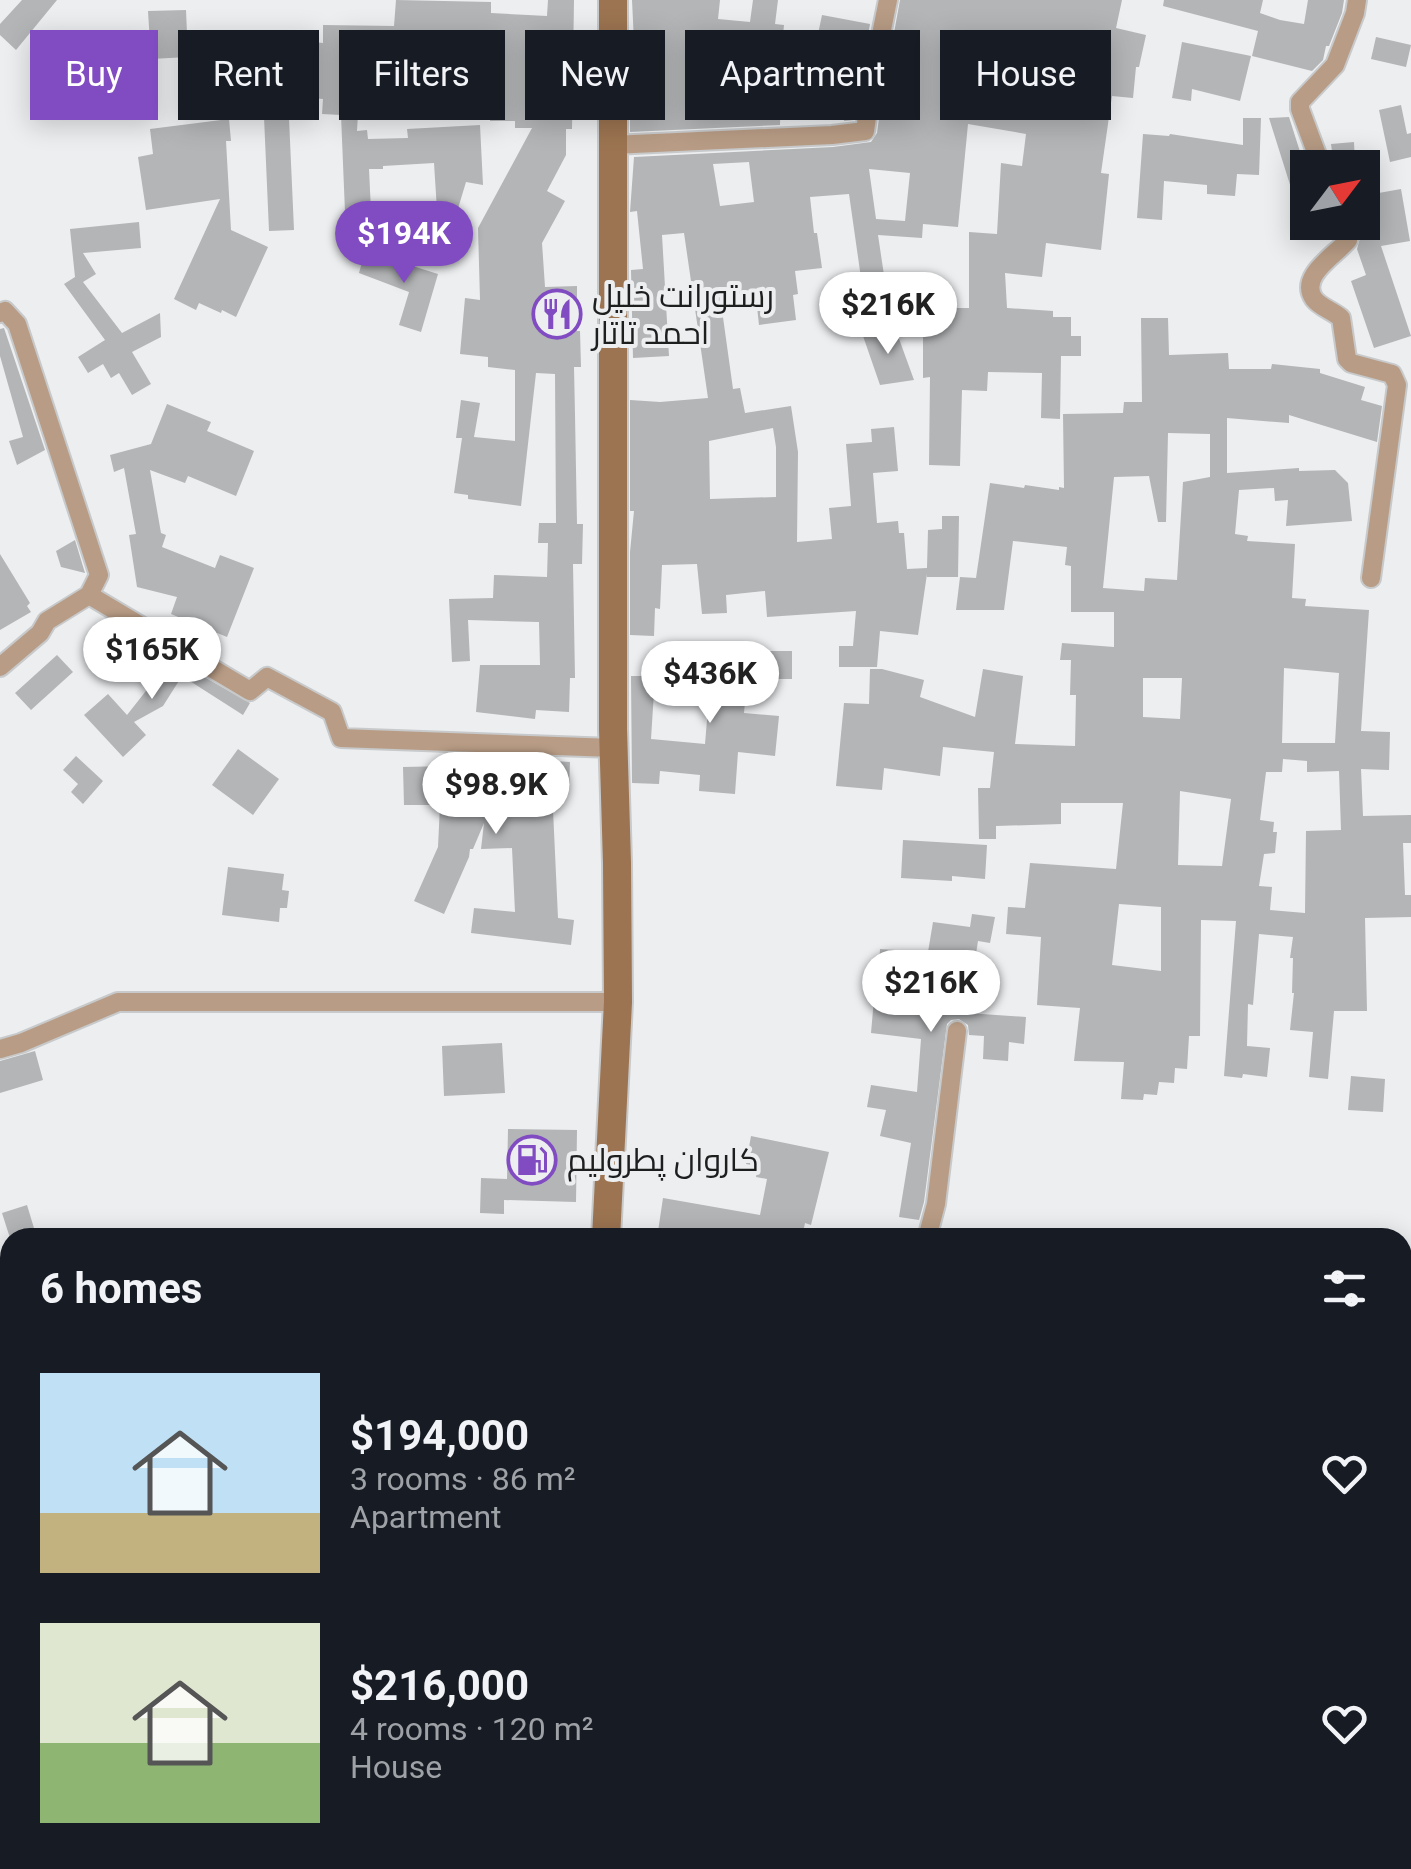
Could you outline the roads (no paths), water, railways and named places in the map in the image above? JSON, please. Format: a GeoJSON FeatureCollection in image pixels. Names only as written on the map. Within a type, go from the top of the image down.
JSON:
{"type":"FeatureCollection","features":[{"type":"Feature","properties":{"kind":"main road"},"geometry":{"type":"LineString","coordinates":[[607,1228],[618,1002],[613,0]]}},
{"type":"Feature","properties":{"kind":"street"},"geometry":{"type":"LineString","coordinates":[[612,145],[865,131],[888,0]]}},
{"type":"Feature","properties":{"kind":"street"},"geometry":{"type":"LineString","coordinates":[[1315,150],[1300,102],[1335,65],[1356,13],[1357,0]]}},
{"type":"Feature","properties":{"kind":"street"},"geometry":{"type":"LineString","coordinates":[[1348,240],[1309,285],[1316,302],[1341,318],[1348,359],[1392,374],[1397,385],[1371,578]]}},
{"type":"Feature","properties":{"kind":"street"},"geometry":{"type":"LineString","coordinates":[[0,313],[5,311],[17,324],[99,575],[89,595],[47,622],[40,633],[0,667]]}},
{"type":"Feature","properties":{"kind":"street"},"geometry":{"type":"LineString","coordinates":[[89,595],[250,691],[266,678],[332,712],[341,738],[614,748]]}},
{"type":"Feature","properties":{"kind":"street"},"geometry":{"type":"LineString","coordinates":[[0,1049],[118,1002],[618,1002]]}},
{"type":"Feature","properties":{"kind":"street"},"geometry":{"type":"LineString","coordinates":[[930,1228],[958,1031]]}},
{"type":"Feature","properties":{"kind":"place","name":"رستورانت خلیل احمد تاتار"},"geometry":{"type":"Point","coordinates":[557,314]}},
{"type":"Feature","properties":{"kind":"place","name":"کاروان پطرولیم"},"geometry":{"type":"Point","coordinates":[532,1160]}}]}
